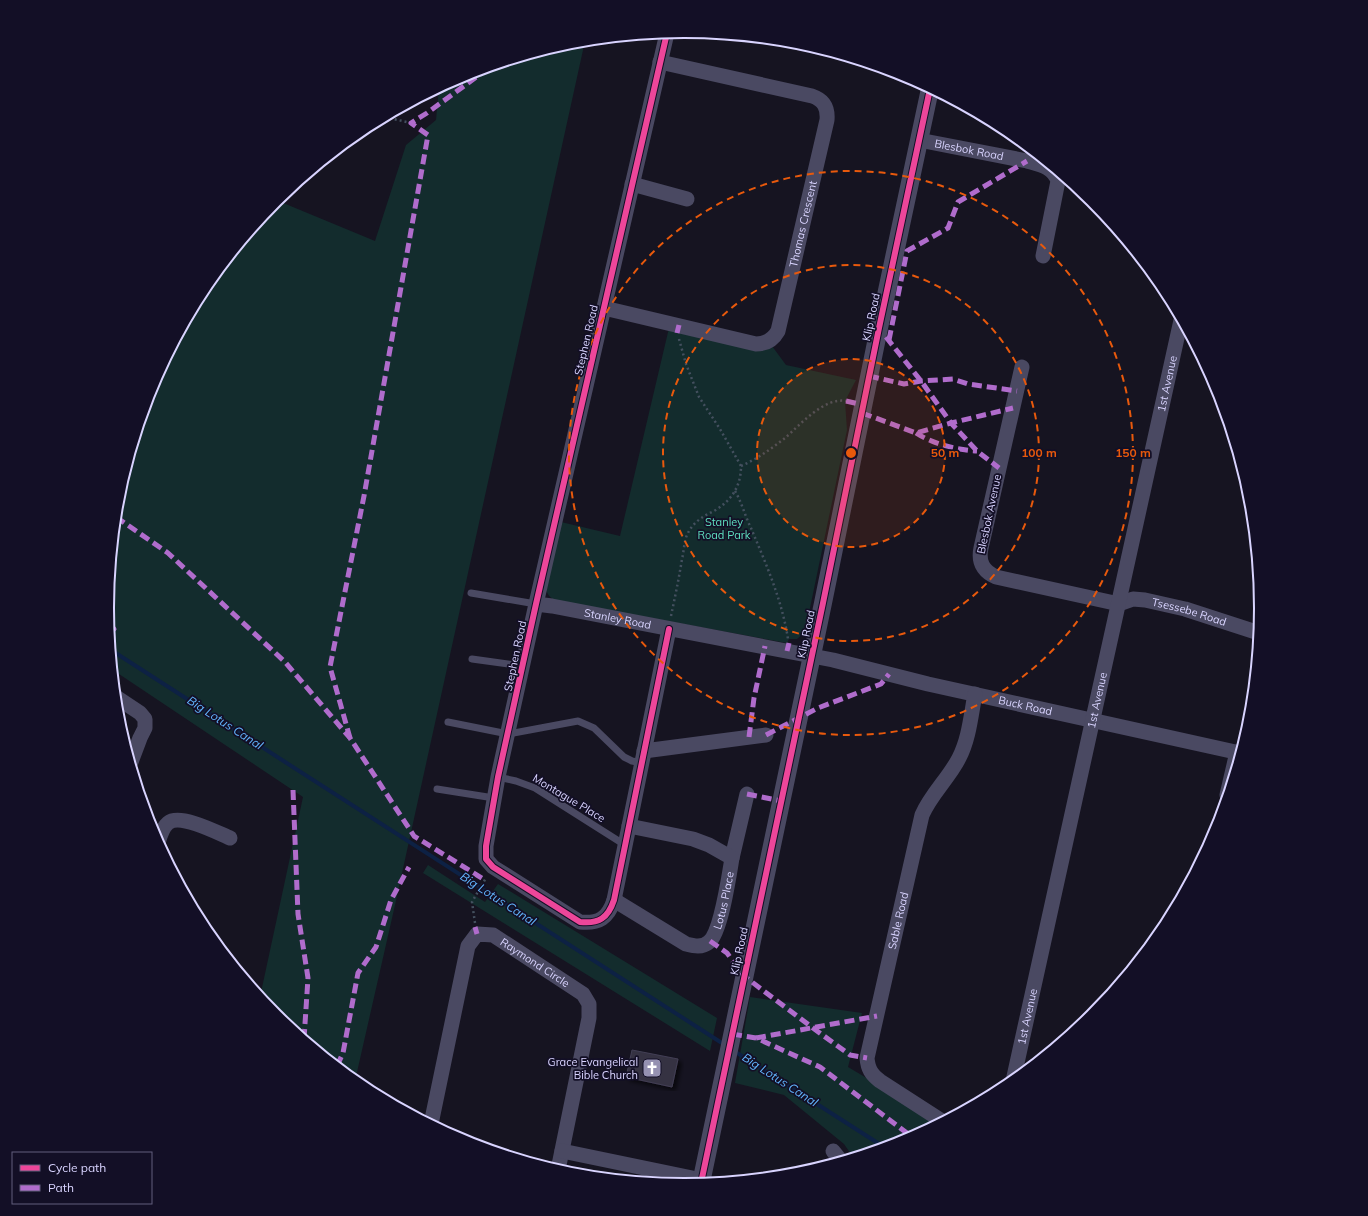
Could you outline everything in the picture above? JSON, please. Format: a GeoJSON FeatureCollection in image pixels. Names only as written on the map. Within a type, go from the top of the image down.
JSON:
{"type":"FeatureCollection","features":[{"type":"Feature","properties":{"kind":"street","name":"Stephen Road"},"geometry":{"type":"LineString","coordinates":[[666,38],[536,604],[498,778],[486,846],[486,859],[493,867],[580,922],[591,923],[604,918],[611,908],[614,900],[670,624]]}},
{"type":"Feature","properties":{"kind":"street","name":"Thomas Crescent"},"geometry":{"type":"LineString","coordinates":[[604,308],[756,344],[771,340],[778,331],[827,120],[828,114],[823,102],[812,96],[660,62]]}},
{"type":"Feature","properties":{"kind":"street","name":"Klip Road"},"geometry":{"type":"LineString","coordinates":[[703,1177],[929,94]]}},
{"type":"Feature","properties":{"kind":"street","name":"Blesbok Road"},"geometry":{"type":"LineString","coordinates":[[919,140],[1040,165],[1048,170]]}},
{"type":"Feature","properties":{"kind":"street","name":"Blesbok Road"},"geometry":{"type":"LineString","coordinates":[[1043,256],[1058,181],[1057,176]]}},
{"type":"Feature","properties":{"kind":"street"},"geometry":{"type":"LineString","coordinates":[[632,184],[687,199]]}},
{"type":"Feature","properties":{"kind":"street","name":"1st Avenue"},"geometry":{"type":"LineString","coordinates":[[1015,1072],[1180,326]]}},
{"type":"Feature","properties":{"kind":"street","name":"Blesbok Avenue"},"geometry":{"type":"LineString","coordinates":[[1022,367],[981,548],[980,561],[986,571],[996,577],[1119,604]]}},
{"type":"Feature","properties":{"kind":"street","name":"Tsessebe Road"},"geometry":{"type":"LineString","coordinates":[[1119,604],[1133,599],[1145,600],[1185,609],[1253,631]]}},
{"type":"Feature","properties":{"kind":"street","name":"Stanley Road"},"geometry":{"type":"LineString","coordinates":[[536,604],[670,624],[812,656]]}},
{"type":"Feature","properties":{"kind":"street","name":"Buck Road"},"geometry":{"type":"LineString","coordinates":[[812,656],[928,684],[1236,751]]}},
{"type":"Feature","properties":{"kind":"street","name":"Sable Road"},"geometry":{"type":"LineString","coordinates":[[938,1118],[880,1081],[872,1074],[868,1067],[867,1058],[922,815],[959,757],[964,744],[975,694]]}},
{"type":"Feature","properties":{"kind":"street"},"geometry":{"type":"LineString","coordinates":[[122,701],[140,713],[145,719],[145,728],[133,756]]}},
{"type":"Feature","properties":{"kind":"street"},"geometry":{"type":"LineString","coordinates":[[643,757],[766,735]]}},
{"type":"Feature","properties":{"kind":"street"},"geometry":{"type":"LineString","coordinates":[[732,858],[747,794]]}},
{"type":"Feature","properties":{"kind":"street"},"geometry":{"type":"LineString","coordinates":[[161,835],[167,823],[174,820],[211,829],[230,838]]}},
{"type":"Feature","properties":{"kind":"street","name":"Lotus Place"},"geometry":{"type":"LineString","coordinates":[[614,900],[686,944],[695,946],[703,945],[710,941],[717,931],[732,858],[693,839],[629,826]]}},
{"type":"Feature","properties":{"kind":"street","name":"Raymond Circle"},"geometry":{"type":"LineString","coordinates":[[432,1119],[468,946],[477,934],[493,935],[583,994],[590,1004],[589,1018],[559,1164]]}},
{"type":"Feature","properties":{"kind":"street"},"geometry":{"type":"LineString","coordinates":[[562,1151],[684,1178]]}},
{"type":"Feature","properties":{"kind":"lane","name":"Stanley Road"},"geometry":{"type":"LineString","coordinates":[[471,593],[536,604]]}},
{"type":"Feature","properties":{"kind":"lane"},"geometry":{"type":"LineString","coordinates":[[472,658],[523,666]]}},
{"type":"Feature","properties":{"kind":"lane"},"geometry":{"type":"LineString","coordinates":[[448,722],[508,734],[578,721],[594,728],[624,757],[632,761],[643,757]]}},
{"type":"Feature","properties":{"kind":"lane","name":"Montague Place"},"geometry":{"type":"LineString","coordinates":[[498,778],[516,781],[534,788],[625,845]]}},
{"type":"Feature","properties":{"kind":"lane"},"geometry":{"type":"LineString","coordinates":[[437,789],[494,798]]}},
{"type":"Feature","properties":{"kind":"path"},"geometry":{"type":"LineString","coordinates":[[392,118],[411,122]]}},
{"type":"Feature","properties":{"kind":"path"},"geometry":{"type":"LineString","coordinates":[[670,624],[687,535],[697,521],[715,510],[735,491],[740,481],[741,466],[720,429],[699,397],[686,364],[677,333]]}},
{"type":"Feature","properties":{"kind":"path"},"geometry":{"type":"LineString","coordinates":[[741,466],[756,459],[785,438],[808,417],[821,408],[832,403],[846,401]]}},
{"type":"Feature","properties":{"kind":"path"},"geometry":{"type":"LineString","coordinates":[[735,491],[740,499],[745,516],[780,598],[789,643]]}},
{"type":"Feature","properties":{"kind":"path"},"geometry":{"type":"LineString","coordinates":[[476,927],[472,902],[485,880]]}},
{"type":"Feature","properties":{"kind":"green space"},"geometry":{"type":"Polygon","coordinates":[[[584,47],[357,1074],[308,1037],[261,991],[303,797],[118,673],[115,645],[115,571],[125,497],[133,460],[144,425],[157,390],[173,356],[190,323],[210,291],[255,232],[283,203],[375,241],[406,145],[436,120],[438,94],[466,81],[501,68],[536,57],[584,47]]]}},
{"type":"Feature","properties":{"kind":"green space","name":"Stanley Road Park"},"geometry":{"type":"Polygon","coordinates":[[[669,328],[772,346],[786,365],[856,380],[845,401],[847,430],[805,632],[797,639],[789,639],[787,643],[558,601],[550,597],[547,592],[546,589],[561,522],[620,536],[669,328]]]}},
{"type":"Feature","properties":{"kind":"green space"},"geometry":{"type":"Polygon","coordinates":[[[428,865],[485,902],[498,884],[717,1018],[710,1051],[423,873],[428,865]]]}},
{"type":"Feature","properties":{"kind":"green space"},"geometry":{"type":"Polygon","coordinates":[[[750,997],[862,1013],[848,1067],[936,1119],[902,1135],[850,1153],[844,1144],[784,1095],[735,1083],[750,997]]]}},
{"type":"Feature","properties":{"kind":"building","name":"Grace Evangelical Bible Church"},"geometry":{"type":"Polygon","coordinates":[[[632,1050],[678,1059],[672,1087],[626,1077],[632,1050]]]}},
{"type":"Feature","properties":{"kind":"waterway","name":"Big Lotus Canal"},"geometry":{"type":"LineString","coordinates":[[116,653],[725,1045]]}},
{"type":"Feature","properties":{"kind":"waterway","name":"Big Lotus Canal"},"geometry":{"type":"LineString","coordinates":[[734,1051],[879,1144]]}},
{"type":"Feature","properties":{"kind":"marked path"},"geometry":{"type":"LineString","coordinates":[[350,738],[330,667],[364,496],[428,135],[411,123],[476,77]]}},
{"type":"Feature","properties":{"kind":"marked path"},"geometry":{"type":"LineString","coordinates":[[889,340],[907,251],[948,228],[958,202],[1027,161]]}},
{"type":"Feature","properties":{"kind":"marked path"},"geometry":{"type":"LineString","coordinates":[[677,333],[679,325]]}},
{"type":"Feature","properties":{"kind":"marked path"},"geometry":{"type":"LineString","coordinates":[[886,337],[921,381],[951,423],[977,451],[999,468]]}},
{"type":"Feature","properties":{"kind":"marked path"},"geometry":{"type":"LineString","coordinates":[[869,376],[904,384],[921,381],[953,379],[968,384],[1017,391]]}},
{"type":"Feature","properties":{"kind":"marked path"},"geometry":{"type":"LineString","coordinates":[[846,401],[863,405]]}},
{"type":"Feature","properties":{"kind":"marked path"},"geometry":{"type":"LineString","coordinates":[[862,413],[916,433],[1013,408]]}},
{"type":"Feature","properties":{"kind":"marked path"},"geometry":{"type":"LineString","coordinates":[[916,433],[945,446],[977,451]]}},
{"type":"Feature","properties":{"kind":"marked path"},"geometry":{"type":"LineString","coordinates":[[121,521],[168,553],[285,662],[350,738],[414,836],[485,880]]}},
{"type":"Feature","properties":{"kind":"marked path"},"geometry":{"type":"LineString","coordinates":[[787,651],[789,643]]}},
{"type":"Feature","properties":{"kind":"marked path"},"geometry":{"type":"LineString","coordinates":[[749,737],[754,698],[765,646]]}},
{"type":"Feature","properties":{"kind":"marked path"},"geometry":{"type":"LineString","coordinates":[[766,735],[818,708],[881,684],[889,674]]}},
{"type":"Feature","properties":{"kind":"marked path"},"geometry":{"type":"LineString","coordinates":[[293,790],[298,914],[308,978],[304,1033]]}},
{"type":"Feature","properties":{"kind":"marked path"},"geometry":{"type":"LineString","coordinates":[[747,794],[781,801]]}},
{"type":"Feature","properties":{"kind":"marked path"},"geometry":{"type":"LineString","coordinates":[[339,1062],[343,1053],[358,973],[376,947],[391,900],[409,867]]}},
{"type":"Feature","properties":{"kind":"marked path"},"geometry":{"type":"LineString","coordinates":[[475,927],[477,934]]}},
{"type":"Feature","properties":{"kind":"marked path"},"geometry":{"type":"LineString","coordinates":[[710,941],[727,953],[744,976],[813,1028],[850,1055],[867,1058]]}},
{"type":"Feature","properties":{"kind":"marked path"},"geometry":{"type":"LineString","coordinates":[[756,1038],[877,1016]]}},
{"type":"Feature","properties":{"kind":"marked path"},"geometry":{"type":"LineString","coordinates":[[732,1034],[756,1038],[820,1067],[907,1133]]}},
{"type":"Feature","properties":{"kind":"cycle path"},"geometry":{"type":"LineString","coordinates":[[666,38],[536,604],[498,777],[486,846],[486,859],[493,867],[580,922],[598,921],[606,915],[614,900],[669,629]]}},
{"type":"Feature","properties":{"kind":"cycle path"},"geometry":{"type":"LineString","coordinates":[[702,1178],[929,94]]}},
{"type":"Feature","properties":{"kind":"place","name":"Grace Evangelical Bible Church"},"geometry":{"type":"Point","coordinates":[652,1068]}}]}
